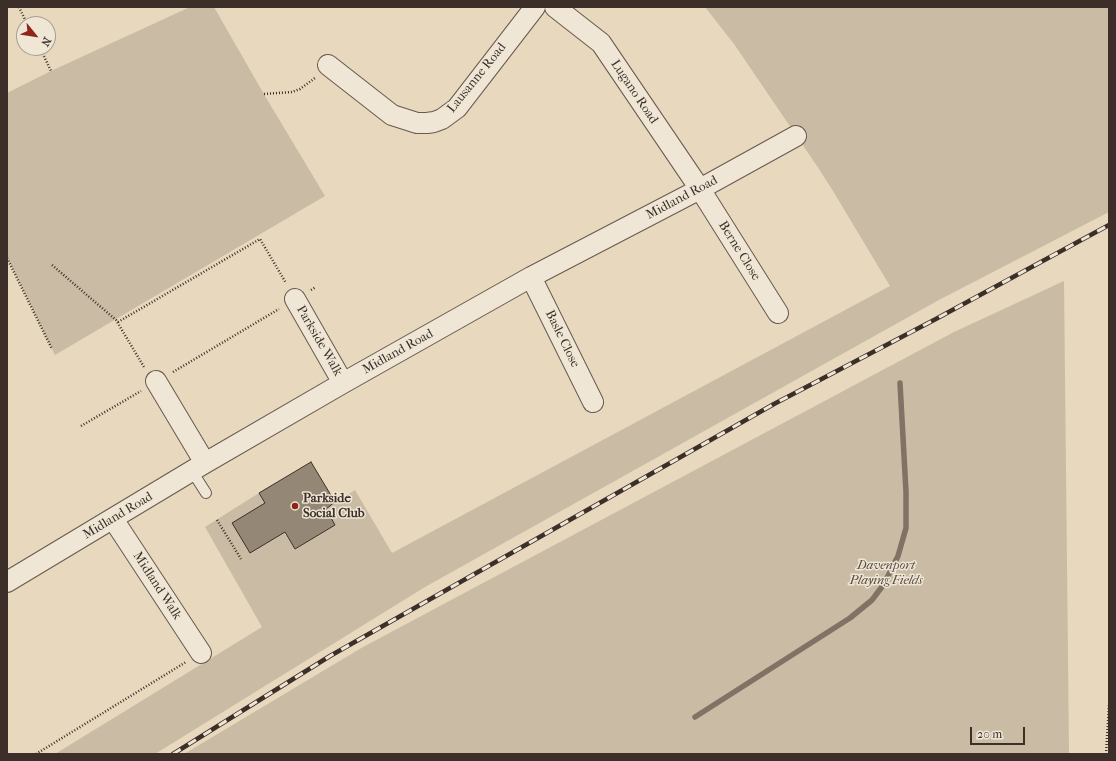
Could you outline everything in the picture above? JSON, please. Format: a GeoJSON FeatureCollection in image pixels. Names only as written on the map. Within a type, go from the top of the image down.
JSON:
{"type":"FeatureCollection","features":[{"type":"Feature","properties":{"kind":"street","name":"Lausanne Road"},"geometry":{"type":"LineString","coordinates":[[328,65],[392,115],[417,123],[434,122],[442,119],[457,108],[535,7]]}},
{"type":"Feature","properties":{"kind":"street","name":"Lugano Road"},"geometry":{"type":"LineString","coordinates":[[555,7],[601,43],[700,189]]}},
{"type":"Feature","properties":{"kind":"street","name":"Midland Road"},"geometry":{"type":"LineString","coordinates":[[7,582],[343,382],[531,277],[700,189],[796,136]]}},
{"type":"Feature","properties":{"kind":"street","name":"Berne Close"},"geometry":{"type":"LineString","coordinates":[[700,189],[778,313]]}},
{"type":"Feature","properties":{"kind":"street","name":"Basle Close"},"geometry":{"type":"LineString","coordinates":[[531,277],[593,402]]}},
{"type":"Feature","properties":{"kind":"street","name":"Parkside Walk"},"geometry":{"type":"LineString","coordinates":[[296,299],[343,382]]}},
{"type":"Feature","properties":{"kind":"street"},"geometry":{"type":"LineString","coordinates":[[155,382],[199,467]]}},
{"type":"Feature","properties":{"kind":"street","name":"Midland Walk"},"geometry":{"type":"LineString","coordinates":[[113,519],[201,654]]}},
{"type":"Feature","properties":{"kind":"lane"},"geometry":{"type":"LineString","coordinates":[[199,467],[206,493]]}},
{"type":"Feature","properties":{"kind":"path"},"geometry":{"type":"LineString","coordinates":[[44,56],[51,70]]}},
{"type":"Feature","properties":{"kind":"path"},"geometry":{"type":"LineString","coordinates":[[264,94],[292,92],[300,89],[328,65]]}},
{"type":"Feature","properties":{"kind":"path"},"geometry":{"type":"LineString","coordinates":[[81,426],[296,299],[260,239],[118,322]]}},
{"type":"Feature","properties":{"kind":"path"},"geometry":{"type":"LineString","coordinates":[[7,258],[52,349]]}},
{"type":"Feature","properties":{"kind":"path"},"geometry":{"type":"LineString","coordinates":[[52,265],[118,322],[155,382]]}},
{"type":"Feature","properties":{"kind":"path"},"geometry":{"type":"LineString","coordinates":[[217,520],[241,560]]}},
{"type":"Feature","properties":{"kind":"path"},"geometry":{"type":"LineString","coordinates":[[36,754],[201,654]]}},
{"type":"Feature","properties":{"kind":"path"},"geometry":{"type":"LineString","coordinates":[[1106,754],[1109,705]]}},
{"type":"Feature","properties":{"kind":"green space"},"geometry":{"type":"Polygon","coordinates":[[[190,7],[214,7],[325,196],[55,355],[7,257],[7,93],[190,7]]]}},
{"type":"Feature","properties":{"kind":"green space"},"geometry":{"type":"Polygon","coordinates":[[[705,7],[1109,7],[1109,212],[937,301],[425,587],[155,754],[55,754],[262,627],[205,527],[259,493],[295,549],[335,525],[326,509],[355,490],[392,553],[890,286],[817,166],[734,44],[705,7]]]}},
{"type":"Feature","properties":{"kind":"green space","name":"Davenport Playing Fields"},"geometry":{"type":"Polygon","coordinates":[[[1064,281],[1069,753],[184,754],[363,647],[954,332],[1064,281]]]}},
{"type":"Feature","properties":{"kind":"building","name":"Parkside Social Club"},"geometry":{"type":"Polygon","coordinates":[[[311,462],[335,502],[326,509],[335,525],[295,549],[285,532],[250,553],[232,523],[265,503],[259,493],[311,462]]]}},
{"type":"Feature","properties":{"kind":"waterway"},"geometry":{"type":"LineString","coordinates":[[695,717],[850,618],[872,600],[884,584],[898,556],[906,528],[906,492],[900,383]]}},
{"type":"Feature","properties":{"kind":"railway"},"geometry":{"type":"LineString","coordinates":[[173,754],[330,656],[774,404],[934,320],[1109,225]]}},
{"type":"Feature","properties":{"kind":"place","name":"Parkside Social Club"},"geometry":{"type":"Point","coordinates":[295,506]}}]}
